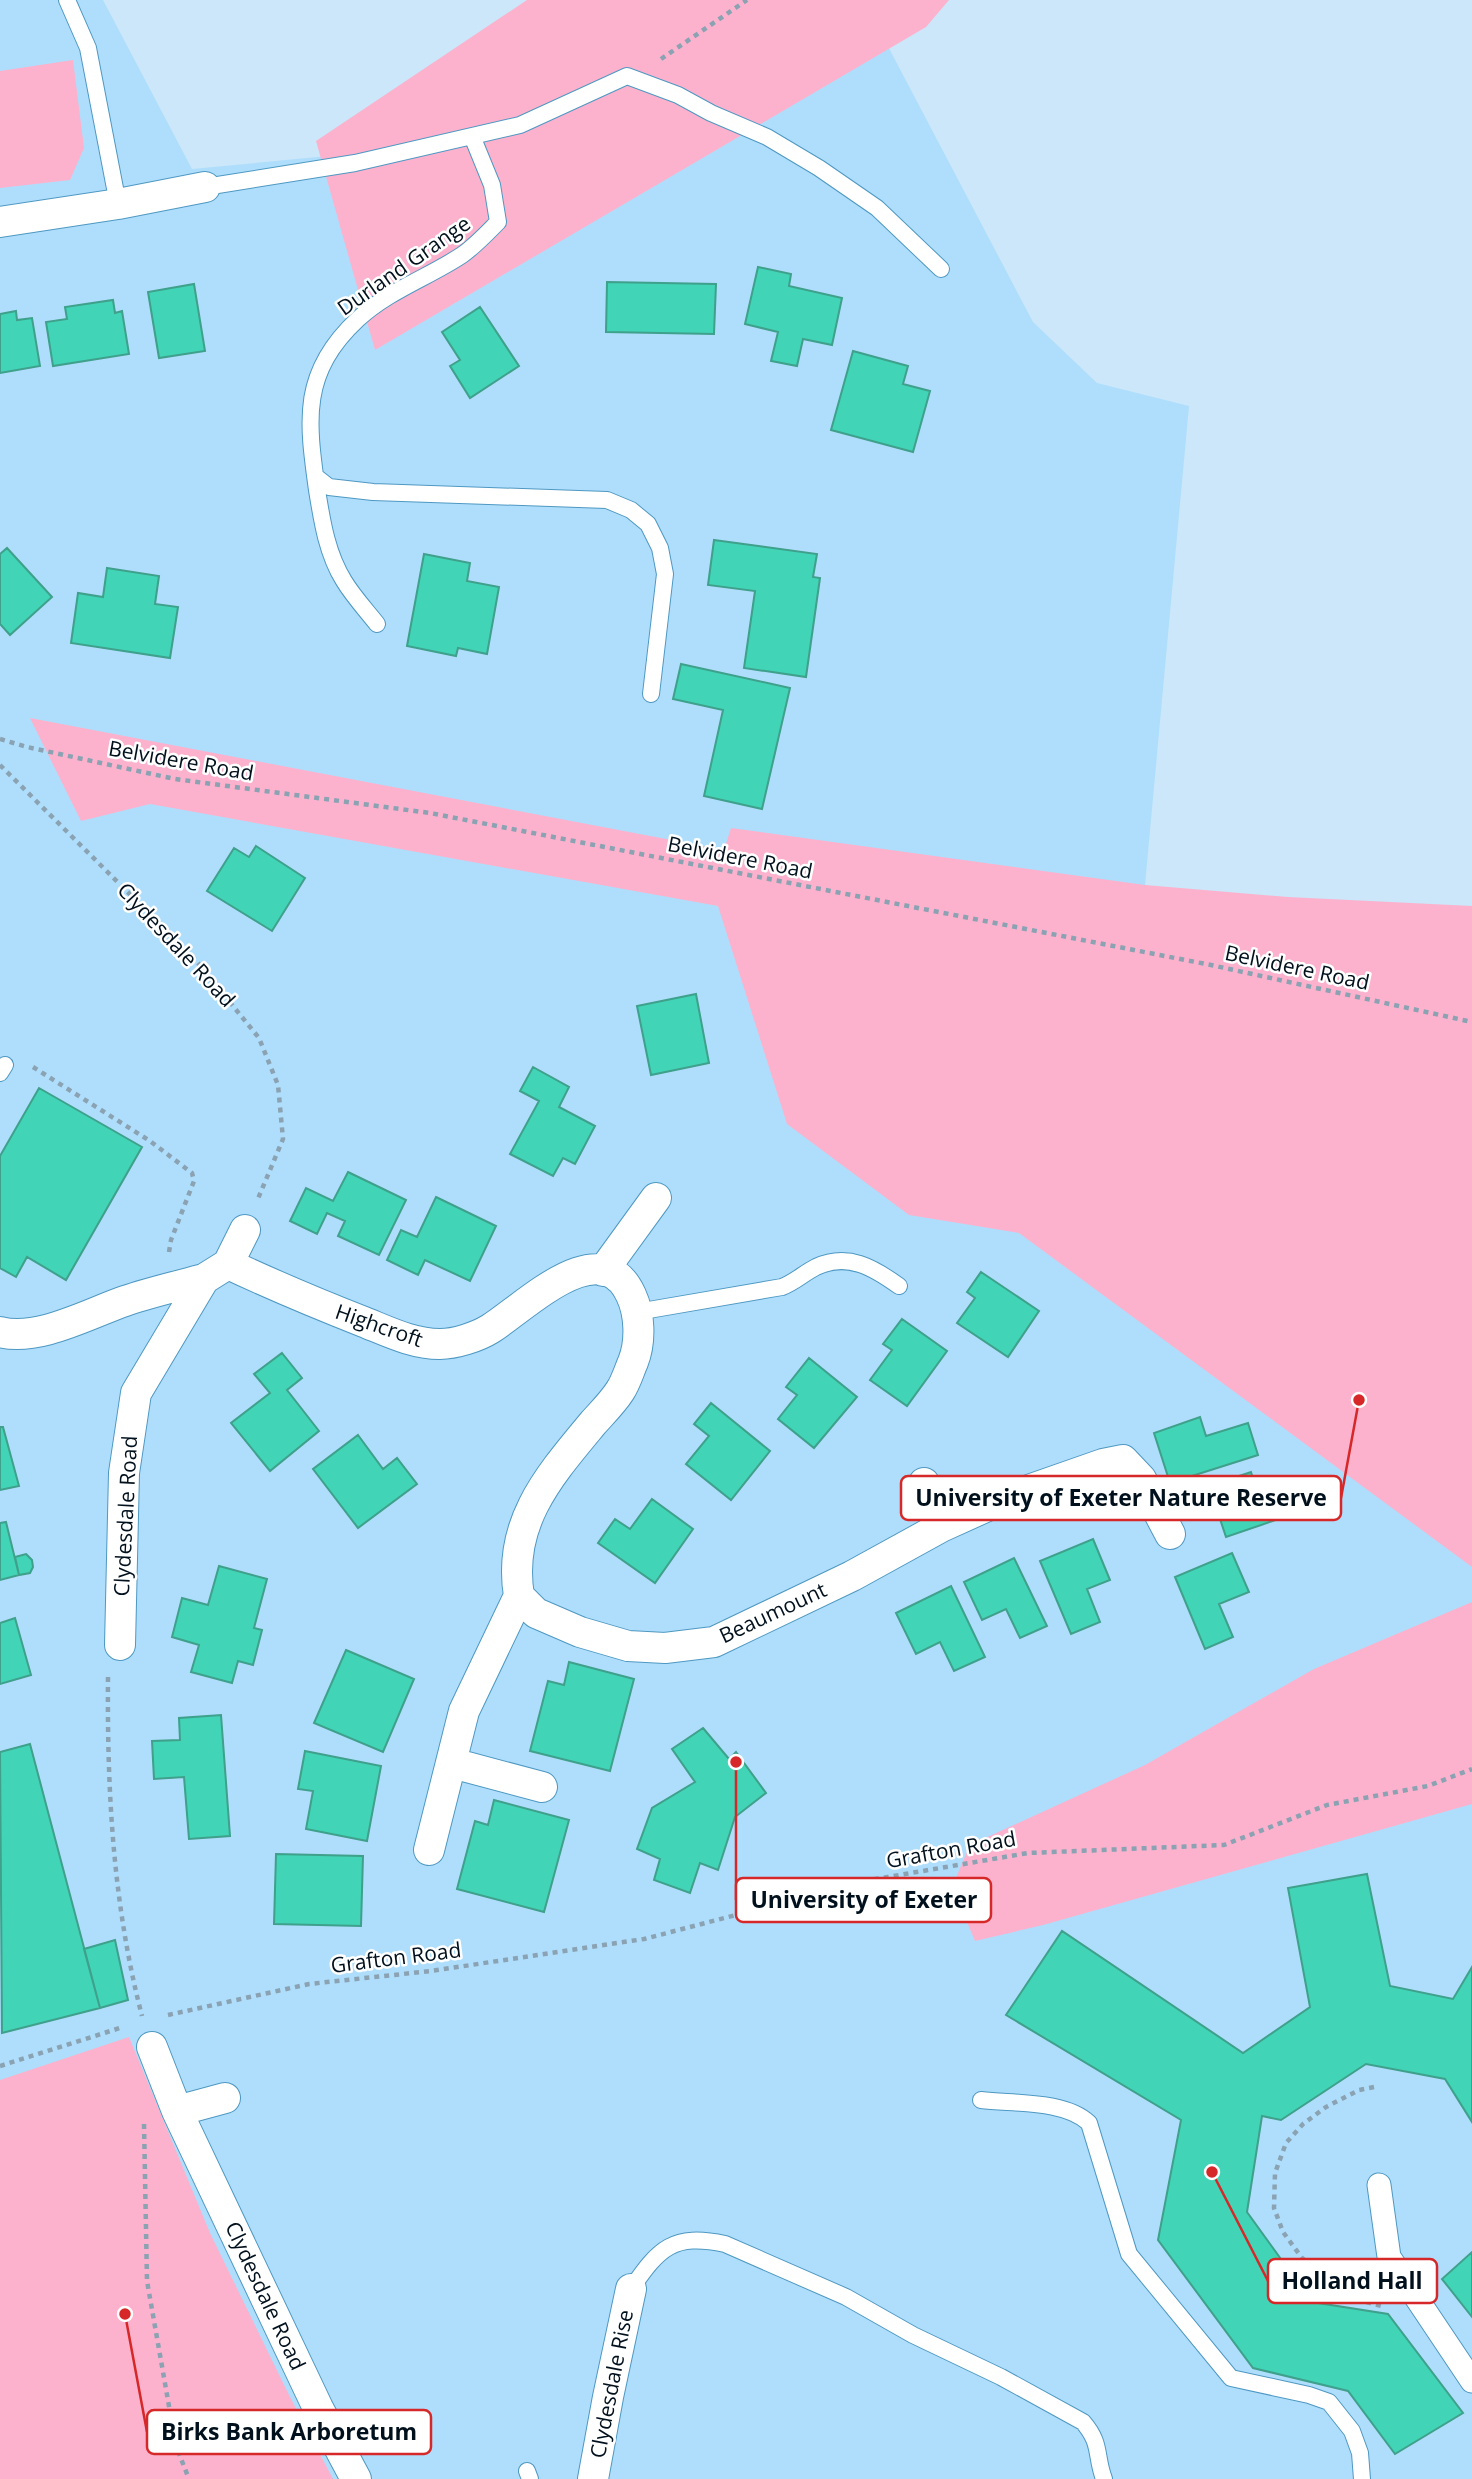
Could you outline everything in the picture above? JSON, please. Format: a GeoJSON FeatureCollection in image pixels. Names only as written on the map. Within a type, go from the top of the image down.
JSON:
{"type":"FeatureCollection","features":[{"type":"Feature","properties":{"kind":"street"},"geometry":{"type":"LineString","coordinates":[[0,222],[118,204],[205,187]]}},
{"type":"Feature","properties":{"kind":"street"},"geometry":{"type":"LineString","coordinates":[[429,1850],[464,1711],[519,1596],[516,1576],[522,1532],[544,1482],[621,1390],[635,1355],[637,1312],[631,1294],[621,1278],[603,1271],[656,1198]]}},
{"type":"Feature","properties":{"kind":"street","name":"Clydesdale Road"},"geometry":{"type":"LineString","coordinates":[[120,1645],[124,1473],[136,1393],[245,1230]]}},
{"type":"Feature","properties":{"kind":"street","name":"Highcroft"},"geometry":{"type":"LineString","coordinates":[[216,1272],[293,1295],[416,1342],[443,1344],[488,1330],[542,1290],[572,1273],[590,1269],[603,1271]]}},
{"type":"Feature","properties":{"kind":"street"},"geometry":{"type":"LineString","coordinates":[[0,1332],[27,1334],[216,1272]]}},
{"type":"Feature","properties":{"kind":"street","name":"Beaumount"},"geometry":{"type":"LineString","coordinates":[[519,1596],[536,1613],[580,1632],[628,1646],[665,1648],[713,1642],[852,1576],[941,1527],[1003,1499],[1103,1464],[1123,1460],[1140,1479],[1170,1534]]}},
{"type":"Feature","properties":{"kind":"street"},"geometry":{"type":"LineString","coordinates":[[924,1483],[941,1527]]}},
{"type":"Feature","properties":{"kind":"street"},"geometry":{"type":"LineString","coordinates":[[452,1763],[542,1787]]}},
{"type":"Feature","properties":{"kind":"street","name":"Clydesdale Road"},"geometry":{"type":"LineString","coordinates":[[152,2045],[177,2111],[318,2408],[356,2479]]}},
{"type":"Feature","properties":{"kind":"street"},"geometry":{"type":"LineString","coordinates":[[177,2111],[225,2098]]}},
{"type":"Feature","properties":{"kind":"street"},"geometry":{"type":"LineString","coordinates":[[1379,2185],[1389,2257],[1472,2381]]}},
{"type":"Feature","properties":{"kind":"street","name":"Clydesdale Rise"},"geometry":{"type":"LineString","coordinates":[[593,2479],[631,2289]]}},
{"type":"Feature","properties":{"kind":"lane"},"geometry":{"type":"LineString","coordinates":[[67,0],[88,48],[118,204]]}},
{"type":"Feature","properties":{"kind":"lane"},"geometry":{"type":"LineString","coordinates":[[205,187],[355,163],[520,125],[627,76],[678,95],[711,113],[767,137],[819,168],[877,208],[941,270]]}},
{"type":"Feature","properties":{"kind":"lane","name":"Durland Grange"},"geometry":{"type":"LineString","coordinates":[[377,624],[343,580],[324,534],[309,442],[309,411],[318,372],[330,348],[359,317],[407,285],[463,254],[498,222],[492,185],[472,136]]}},
{"type":"Feature","properties":{"kind":"lane"},"geometry":{"type":"LineString","coordinates":[[315,476],[329,487],[340,489],[607,500],[631,510],[648,524],[660,548],[665,574],[651,694]]}},
{"type":"Feature","properties":{"kind":"lane"},"geometry":{"type":"LineString","coordinates":[[637,1312],[782,1287],[794,1283],[818,1266],[851,1260],[876,1270],[899,1286]]}},
{"type":"Feature","properties":{"kind":"lane"},"geometry":{"type":"LineString","coordinates":[[981,2099],[1062,2108],[1079,2113],[1089,2123],[1129,2254],[1231,2378],[1329,2402],[1352,2431],[1360,2453],[1362,2479]]}},
{"type":"Feature","properties":{"kind":"lane"},"geometry":{"type":"LineString","coordinates":[[631,2289],[651,2259],[666,2248],[681,2242],[704,2240],[725,2244],[846,2297],[1083,2422],[1099,2448],[1104,2479]]}},
{"type":"Feature","properties":{"kind":"path"},"geometry":{"type":"LineString","coordinates":[[627,76],[657,62],[747,0]]}},
{"type":"Feature","properties":{"kind":"path","name":"Belvidere Road"},"geometry":{"type":"LineString","coordinates":[[0,739],[175,779],[444,816],[1211,965],[1472,1022]]}},
{"type":"Feature","properties":{"kind":"path","name":"Clydesdale Road"},"geometry":{"type":"LineString","coordinates":[[0,765],[193,957],[259,1038],[278,1085],[283,1139],[245,1230]]}},
{"type":"Feature","properties":{"kind":"path"},"geometry":{"type":"LineString","coordinates":[[2,1069],[23,1061],[150,1141],[192,1173],[194,1181],[171,1240],[162,1290]]}},
{"type":"Feature","properties":{"kind":"path"},"geometry":{"type":"LineString","coordinates":[[120,1645],[112,1653],[108,1670],[107,1756],[115,1869],[131,1974],[152,2045],[142,2129],[147,2281],[176,2446],[189,2479]]}},
{"type":"Feature","properties":{"kind":"path","name":"Grafton Road"},"geometry":{"type":"LineString","coordinates":[[0,2066],[152,2045],[309,1984],[431,1971],[644,1938],[870,1880],[1028,1853],[1224,1845],[1327,1805],[1428,1786],[1472,1769]]}},
{"type":"Feature","properties":{"kind":"path"},"geometry":{"type":"LineString","coordinates":[[1374,2087],[1359,2090],[1326,2107],[1303,2124],[1286,2143],[1275,2173],[1274,2208],[1283,2232],[1302,2258],[1355,2299],[1392,2309]]}},
{"type":"Feature","properties":{"kind":"shaded area"},"geometry":{"type":"Polygon","coordinates":[[[0,0],[103,0],[192,169],[508,139],[882,35],[1033,322],[1097,383],[1189,406],[1145,885],[1472,1046],[1472,2479],[0,2479],[0,0]]]}},
{"type":"Feature","properties":{"kind":"shaded area"},"geometry":{"type":"Polygon","coordinates":[[[527,0],[949,0],[926,27],[375,350],[316,141],[527,0]]]}},
{"type":"Feature","properties":{"kind":"shaded area"},"geometry":{"type":"Polygon","coordinates":[[[73,60],[84,148],[70,180],[0,188],[0,71],[73,60]]]}},
{"type":"Feature","properties":{"kind":"shaded area"},"geometry":{"type":"Polygon","coordinates":[[[30,718],[724,850],[731,828],[1145,885],[1288,897],[1472,906],[1472,1567],[1019,1233],[909,1215],[787,1124],[718,906],[150,804],[81,821],[30,718]]]}},
{"type":"Feature","properties":{"kind":"shaded area"},"geometry":{"type":"Polygon","coordinates":[[[1472,1602],[1472,1804],[1043,1925],[975,1941],[952,1887],[970,1845],[1145,1765],[1314,1669],[1472,1602]]]}},
{"type":"Feature","properties":{"kind":"shaded area"},"geometry":{"type":"Polygon","coordinates":[[[129,2037],[210,2233],[333,2479],[0,2479],[0,2080],[129,2037]]]}},
{"type":"Feature","properties":{"kind":"building"},"geometry":{"type":"Polygon","coordinates":[[[758,267],[791,274],[789,286],[842,298],[832,345],[803,339],[797,366],[771,361],[778,332],[745,324],[758,267]]]}},
{"type":"Feature","properties":{"kind":"building"},"geometry":{"type":"Polygon","coordinates":[[[607,282],[716,284],[714,334],[606,332],[607,282]]]}},
{"type":"Feature","properties":{"kind":"building"},"geometry":{"type":"Polygon","coordinates":[[[194,284],[205,351],[159,358],[148,292],[194,284]]]}},
{"type":"Feature","properties":{"kind":"building"},"geometry":{"type":"Polygon","coordinates":[[[113,300],[115,313],[122,311],[129,354],[53,366],[46,322],[67,319],[65,307],[113,300]]]}},
{"type":"Feature","properties":{"kind":"building"},"geometry":{"type":"Polygon","coordinates":[[[480,307],[519,366],[470,398],[450,366],[460,360],[442,332],[480,307]]]}},
{"type":"Feature","properties":{"kind":"building"},"geometry":{"type":"Polygon","coordinates":[[[16,311],[17,320],[32,318],[40,366],[0,373],[0,314],[16,311]]]}},
{"type":"Feature","properties":{"kind":"building"},"geometry":{"type":"Polygon","coordinates":[[[853,351],[908,366],[903,384],[930,391],[913,452],[831,430],[853,351]]]}},
{"type":"Feature","properties":{"kind":"building"},"geometry":{"type":"Polygon","coordinates":[[[714,540],[817,554],[813,577],[820,578],[806,677],[744,668],[755,591],[708,585],[714,540]]]}},
{"type":"Feature","properties":{"kind":"building"},"geometry":{"type":"Polygon","coordinates":[[[7,548],[52,597],[10,635],[0,624],[0,554],[7,548]]]}},
{"type":"Feature","properties":{"kind":"building"},"geometry":{"type":"Polygon","coordinates":[[[424,554],[470,563],[467,581],[499,587],[487,654],[458,648],[456,656],[407,646],[424,554]]]}},
{"type":"Feature","properties":{"kind":"building"},"geometry":{"type":"Polygon","coordinates":[[[107,568],[159,576],[155,604],[178,607],[170,658],[71,643],[78,593],[103,597],[107,568]]]}},
{"type":"Feature","properties":{"kind":"building"},"geometry":{"type":"Polygon","coordinates":[[[681,664],[790,688],[762,809],[704,796],[723,710],[673,699],[681,664]]]}},
{"type":"Feature","properties":{"kind":"building"},"geometry":{"type":"Polygon","coordinates":[[[256,846],[305,878],[272,931],[207,891],[234,848],[249,857],[256,846]]]}},
{"type":"Feature","properties":{"kind":"building"},"geometry":{"type":"Polygon","coordinates":[[[696,994],[709,1063],[651,1075],[637,1006],[696,994]]]}},
{"type":"Feature","properties":{"kind":"building"},"geometry":{"type":"Polygon","coordinates":[[[533,1067],[569,1087],[559,1107],[595,1126],[575,1164],[563,1158],[553,1176],[510,1154],[539,1101],[520,1091],[533,1067]]]}},
{"type":"Feature","properties":{"kind":"building"},"geometry":{"type":"Polygon","coordinates":[[[39,1088],[142,1147],[66,1280],[27,1257],[16,1277],[0,1268],[0,1156],[39,1088]]]}},
{"type":"Feature","properties":{"kind":"building"},"geometry":{"type":"Polygon","coordinates":[[[348,1172],[406,1200],[379,1255],[338,1236],[345,1221],[327,1213],[317,1234],[290,1221],[306,1188],[333,1201],[348,1172]]]}},
{"type":"Feature","properties":{"kind":"building"},"geometry":{"type":"Polygon","coordinates":[[[436,1197],[496,1226],[470,1281],[425,1260],[418,1275],[387,1260],[401,1230],[417,1237],[436,1197]]]}},
{"type":"Feature","properties":{"kind":"building"},"geometry":{"type":"Polygon","coordinates":[[[981,1272],[1039,1311],[1008,1357],[957,1323],[975,1298],[967,1292],[981,1272]]]}},
{"type":"Feature","properties":{"kind":"building"},"geometry":{"type":"Polygon","coordinates":[[[902,1319],[947,1351],[907,1406],[870,1380],[892,1350],[883,1344],[902,1319]]]}},
{"type":"Feature","properties":{"kind":"building"},"geometry":{"type":"Polygon","coordinates":[[[282,1353],[302,1378],[287,1390],[319,1431],[270,1471],[231,1423],[270,1393],[254,1374],[282,1353]]]}},
{"type":"Feature","properties":{"kind":"building"},"geometry":{"type":"Polygon","coordinates":[[[809,1358],[857,1397],[814,1448],[778,1419],[797,1395],[786,1387],[809,1358]]]}},
{"type":"Feature","properties":{"kind":"building"},"geometry":{"type":"Polygon","coordinates":[[[711,1403],[770,1451],[731,1500],[686,1464],[709,1436],[694,1424],[711,1403]]]}},
{"type":"Feature","properties":{"kind":"building"},"geometry":{"type":"Polygon","coordinates":[[[1200,1417],[1206,1436],[1248,1423],[1258,1455],[1170,1483],[1154,1433],[1200,1417]]]}},
{"type":"Feature","properties":{"kind":"building"},"geometry":{"type":"Polygon","coordinates":[[[0,1427],[3,1427],[19,1486],[0,1490],[0,1427]]]}},
{"type":"Feature","properties":{"kind":"building"},"geometry":{"type":"Polygon","coordinates":[[[358,1435],[383,1469],[397,1458],[417,1484],[358,1528],[313,1469],[358,1435]]]}},
{"type":"Feature","properties":{"kind":"building"},"geometry":{"type":"Polygon","coordinates":[[[1251,1472],[1258,1494],[1298,1480],[1308,1509],[1226,1537],[1209,1486],[1251,1472]]]}},
{"type":"Feature","properties":{"kind":"building"},"geometry":{"type":"Polygon","coordinates":[[[652,1499],[693,1529],[655,1583],[598,1543],[615,1519],[630,1529],[652,1499]]]}},
{"type":"Feature","properties":{"kind":"building"},"geometry":{"type":"Polygon","coordinates":[[[6,1522],[19,1575],[0,1580],[0,1523],[6,1522]]]}},
{"type":"Feature","properties":{"kind":"building"},"geometry":{"type":"Polygon","coordinates":[[[1093,1539],[1110,1580],[1087,1589],[1100,1622],[1071,1634],[1040,1561],[1093,1539]]]}},
{"type":"Feature","properties":{"kind":"building"},"geometry":{"type":"Polygon","coordinates":[[[1232,1553],[1249,1592],[1219,1604],[1233,1637],[1205,1649],[1175,1577],[1232,1553]]]}},
{"type":"Feature","properties":{"kind":"building"},"geometry":{"type":"Polygon","coordinates":[[[26,1554],[32,1560],[33,1567],[30,1573],[19,1575],[15,1557],[26,1554]]]}},
{"type":"Feature","properties":{"kind":"building"},"geometry":{"type":"Polygon","coordinates":[[[1014,1558],[1047,1626],[1020,1638],[1006,1609],[982,1620],[964,1582],[1014,1558]]]}},
{"type":"Feature","properties":{"kind":"building"},"geometry":{"type":"Polygon","coordinates":[[[219,1566],[267,1579],[254,1628],[262,1630],[253,1665],[238,1661],[232,1683],[191,1672],[199,1645],[172,1637],[182,1598],[208,1605],[219,1566]]]}},
{"type":"Feature","properties":{"kind":"building"},"geometry":{"type":"Polygon","coordinates":[[[951,1586],[985,1657],[954,1671],[940,1642],[916,1654],[896,1613],[951,1586]]]}},
{"type":"Feature","properties":{"kind":"building"},"geometry":{"type":"Polygon","coordinates":[[[15,1618],[31,1675],[0,1684],[0,1623],[15,1618]]]}},
{"type":"Feature","properties":{"kind":"building"},"geometry":{"type":"Polygon","coordinates":[[[346,1650],[414,1679],[383,1752],[314,1723],[346,1650]]]}},
{"type":"Feature","properties":{"kind":"building"},"geometry":{"type":"Polygon","coordinates":[[[569,1662],[634,1679],[610,1771],[530,1751],[548,1681],[564,1685],[569,1662]]]}},
{"type":"Feature","properties":{"kind":"building"},"geometry":{"type":"Polygon","coordinates":[[[221,1715],[230,1836],[189,1839],[184,1777],[154,1779],[152,1741],[180,1740],[179,1718],[221,1715]]]}},
{"type":"Feature","properties":{"kind":"building"},"geometry":{"type":"Polygon","coordinates":[[[703,1728],[729,1759],[736,1752],[766,1793],[735,1817],[718,1870],[700,1863],[690,1893],[654,1880],[660,1859],[637,1849],[652,1808],[695,1782],[672,1749],[703,1728]]]}},
{"type":"Feature","properties":{"kind":"building"},"geometry":{"type":"Polygon","coordinates":[[[30,1744],[100,2008],[2,2033],[0,1752],[30,1744]]]}},
{"type":"Feature","properties":{"kind":"building"},"geometry":{"type":"Polygon","coordinates":[[[305,1751],[381,1766],[367,1841],[306,1829],[313,1791],[298,1789],[305,1751]]]}},
{"type":"Feature","properties":{"kind":"building"},"geometry":{"type":"Polygon","coordinates":[[[494,1800],[569,1820],[544,1912],[457,1889],[475,1821],[488,1825],[494,1800]]]}},
{"type":"Feature","properties":{"kind":"building"},"geometry":{"type":"Polygon","coordinates":[[[276,1854],[363,1856],[361,1926],[274,1924],[276,1854]]]}},
{"type":"Feature","properties":{"kind":"building"},"geometry":{"type":"Polygon","coordinates":[[[1367,1874],[1390,1986],[1453,1999],[1472,1967],[1472,2122],[1445,2079],[1366,2064],[1281,2120],[1262,2116],[1247,2212],[1312,2302],[1388,2314],[1463,2413],[1395,2454],[1348,2391],[1253,2368],[1158,2240],[1181,2120],[1006,2015],[1062,1931],[1243,2053],[1310,2007],[1288,1888],[1367,1874]]]}},
{"type":"Feature","properties":{"kind":"building"},"geometry":{"type":"Polygon","coordinates":[[[115,1940],[128,2000],[100,2008],[84,1949],[115,1940]]]}},
{"type":"Feature","properties":{"kind":"building"},"geometry":{"type":"Polygon","coordinates":[[[1472,2252],[1472,2317],[1442,2279],[1472,2252]]]}},
{"type":"Feature","properties":{"kind":"place","name":"University of Exeter Nature Reserve"},"geometry":{"type":"Point","coordinates":[1359,1400]}},
{"type":"Feature","properties":{"kind":"place","name":"University of Exeter"},"geometry":{"type":"Point","coordinates":[736,1762]}},
{"type":"Feature","properties":{"kind":"place","name":"Holland Hall"},"geometry":{"type":"Point","coordinates":[1212,2172]}},
{"type":"Feature","properties":{"kind":"place","name":"Birks Bank Arboretum"},"geometry":{"type":"Point","coordinates":[125,2314]}}]}
